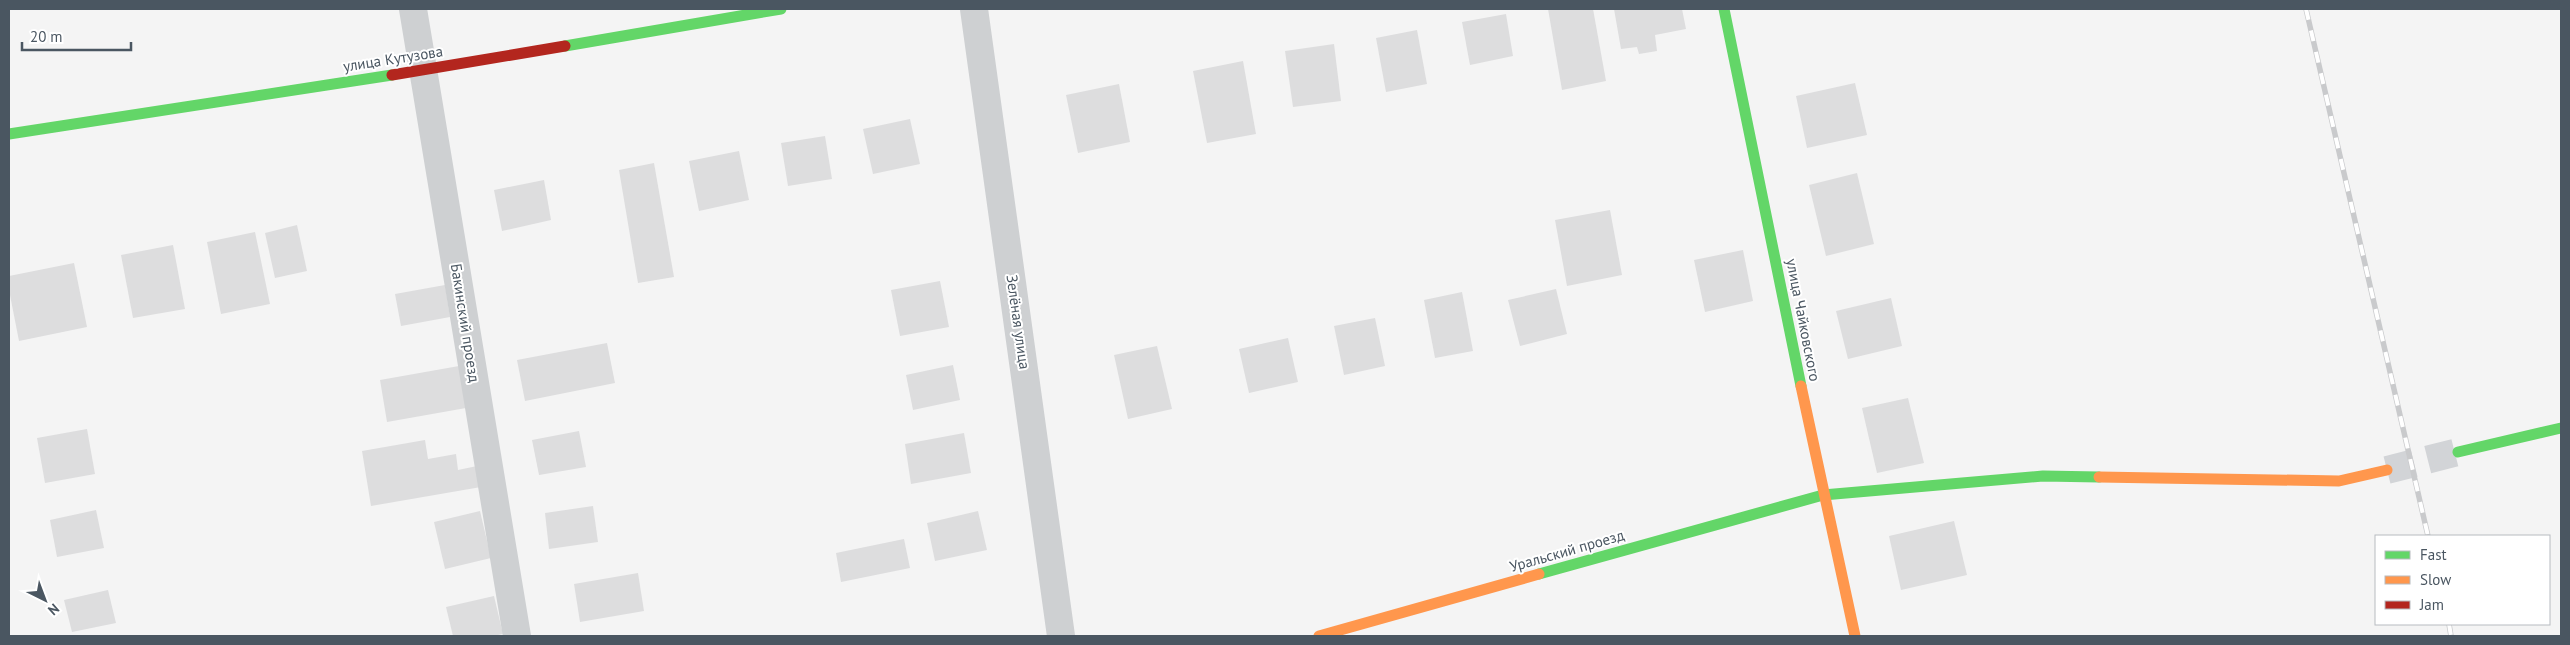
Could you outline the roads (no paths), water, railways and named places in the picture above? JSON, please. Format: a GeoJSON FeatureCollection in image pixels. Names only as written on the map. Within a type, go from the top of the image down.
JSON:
{"type":"FeatureCollection","features":[{"type":"Feature","properties":{"kind":"street","name":"Бакинский проезд"},"geometry":{"type":"LineString","coordinates":[[413,9],[517,636]]}},
{"type":"Feature","properties":{"kind":"street","name":"улица Кутузова"},"geometry":{"type":"LineString","coordinates":[[9,134],[422,70],[781,9]]}},
{"type":"Feature","properties":{"kind":"street","name":"Зелёная улица"},"geometry":{"type":"LineString","coordinates":[[974,9],[1060,636]]}},
{"type":"Feature","properties":{"kind":"street","name":"улица Чайковского"},"geometry":{"type":"LineString","coordinates":[[1724,9],[1823,495],[1855,636]]}},
{"type":"Feature","properties":{"kind":"street"},"geometry":{"type":"LineString","coordinates":[[2458,452],[2561,428]]}},
{"type":"Feature","properties":{"kind":"street","name":"Уральский проезд"},"geometry":{"type":"LineString","coordinates":[[1320,636],[1823,495],[2043,476],[2339,481],[2387,470]]}},
{"type":"Feature","properties":{"kind":"tunnel"},"geometry":{"type":"LineString","coordinates":[[2387,470],[2458,452]]}},
{"type":"Feature","properties":{"kind":"railway"},"geometry":{"type":"LineString","coordinates":[[2306,9],[2428,535]]}},
{"type":"Feature","properties":{"kind":"railway"},"geometry":{"type":"LineString","coordinates":[[2449,625],[2451,636]]}}]}
